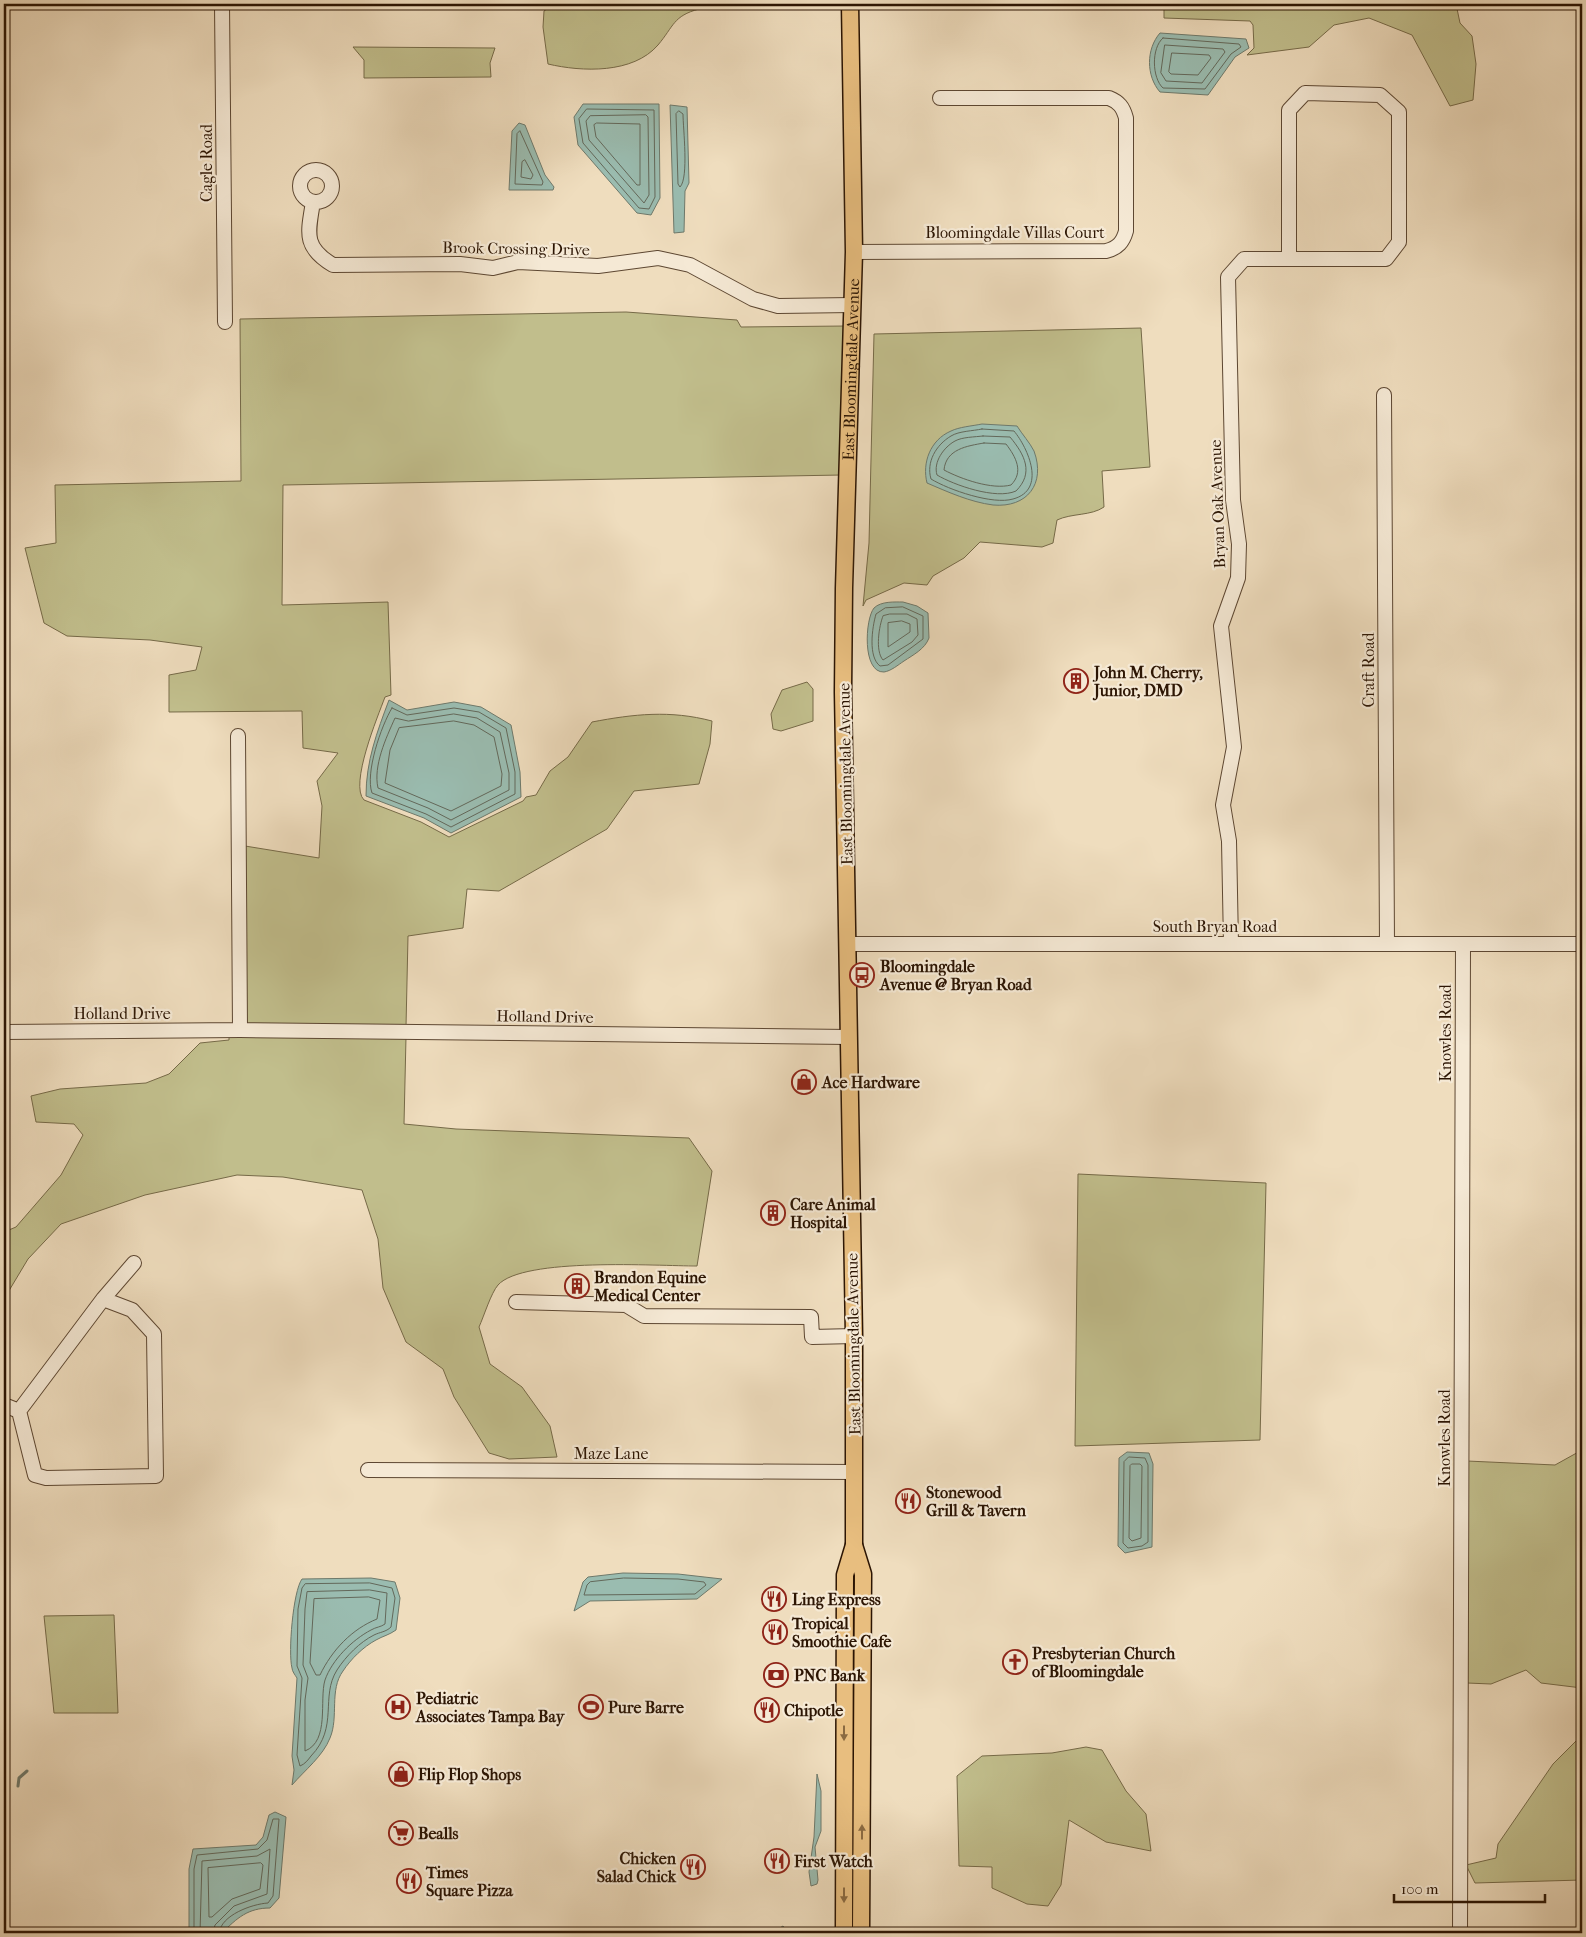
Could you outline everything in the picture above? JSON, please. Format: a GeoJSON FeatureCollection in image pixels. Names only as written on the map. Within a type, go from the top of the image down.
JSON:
{"type":"FeatureCollection","features":[{"type":"Feature","properties":{"kind":"main road","name":"East Bloomingdale Avenue"},"geometry":{"type":"LineString","coordinates":[[844,1933],[845,1575],[854,1545],[854,1336],[844,588],[854,252],[850,4]]}},
{"type":"Feature","properties":{"kind":"main road","name":"East Bloomingdale Avenue"},"geometry":{"type":"LineString","coordinates":[[854,1545],[863,1574],[861,1933]]}},
{"type":"Feature","properties":{"kind":"street","name":"Cagle Road"},"geometry":{"type":"LineString","coordinates":[[222,4],[225,322]]}},
{"type":"Feature","properties":{"kind":"street","name":"Bryan Oak Avenue"},"geometry":{"type":"LineString","coordinates":[[1231,944],[1229,841],[1223,805],[1234,747],[1221,626],[1238,578],[1239,544],[1233,500],[1228,277],[1244,259],[1289,259],[1386,259],[1399,242],[1398,112],[1380,95],[1305,93],[1289,110],[1289,259]]}},
{"type":"Feature","properties":{"kind":"street","name":"Bloomingdale Villas Court"},"geometry":{"type":"LineString","coordinates":[[854,252],[1106,251],[1114,249],[1124,238],[1126,231],[1126,118],[1124,110],[1115,100],[1109,98],[940,98]]}},
{"type":"Feature","properties":{"kind":"street","name":"Brook Crossing Drive"},"geometry":{"type":"LineString","coordinates":[[313,202],[308,240],[318,256],[333,265],[460,264],[493,268],[518,262],[598,266],[658,258],[690,265],[753,299],[778,306],[852,305]]}},
{"type":"Feature","properties":{"kind":"street","name":"Craft Road"},"geometry":{"type":"LineString","coordinates":[[1384,395],[1387,944]]}},
{"type":"Feature","properties":{"kind":"street"},"geometry":{"type":"LineString","coordinates":[[238,736],[240,1030]]}},
{"type":"Feature","properties":{"kind":"street","name":"South Bryan Road"},"geometry":{"type":"LineString","coordinates":[[848,944],[1582,944]]}},
{"type":"Feature","properties":{"kind":"street","name":"Knowles Road"},"geometry":{"type":"LineString","coordinates":[[1460,1933],[1463,944]]}},
{"type":"Feature","properties":{"kind":"street","name":"Holland Drive"},"geometry":{"type":"LineString","coordinates":[[4,1032],[240,1030],[850,1037]]}},
{"type":"Feature","properties":{"kind":"street"},"geometry":{"type":"LineString","coordinates":[[19,1411],[103,1299],[134,1263]]}},
{"type":"Feature","properties":{"kind":"street"},"geometry":{"type":"LineString","coordinates":[[19,1411],[35,1475],[46,1478],[156,1476],[154,1334],[132,1310],[103,1299]]}},
{"type":"Feature","properties":{"kind":"street"},"geometry":{"type":"LineString","coordinates":[[516,1302],[626,1305],[644,1316],[811,1318],[812,1337],[854,1336]]}},
{"type":"Feature","properties":{"kind":"street"},"geometry":{"type":"LineString","coordinates":[[4,1404],[19,1411]]}},
{"type":"Feature","properties":{"kind":"street","name":"Maze Lane"},"geometry":{"type":"LineString","coordinates":[[368,1470],[854,1472]]}},
{"type":"Feature","properties":{"kind":"shaded area"},"geometry":{"type":"Polygon","coordinates":[[[554,4],[700,4],[699,9],[679,18],[658,45],[647,54],[621,66],[591,69],[548,64],[543,27],[544,11],[554,4]]]}},
{"type":"Feature","properties":{"kind":"shaded area"},"geometry":{"type":"Polygon","coordinates":[[[1164,4],[1456,4],[1460,23],[1472,36],[1476,64],[1473,100],[1450,106],[1412,35],[1369,18],[1334,25],[1309,47],[1247,55],[1254,48],[1253,25],[1250,21],[1164,18],[1164,4]]]}},
{"type":"Feature","properties":{"kind":"shaded area"},"geometry":{"type":"Polygon","coordinates":[[[353,47],[495,48],[490,63],[491,77],[364,78],[364,60],[353,47]]]}},
{"type":"Feature","properties":{"kind":"shaded area"},"geometry":{"type":"Polygon","coordinates":[[[626,312],[737,320],[741,327],[846,326],[842,475],[283,485],[282,605],[388,602],[391,695],[385,697],[371,734],[362,766],[360,792],[364,800],[421,822],[449,837],[523,801],[526,797],[536,795],[550,771],[568,757],[592,722],[652,714],[681,715],[712,721],[710,744],[699,784],[634,791],[607,829],[499,891],[467,889],[463,928],[408,936],[406,1027],[246,1025],[245,846],[319,858],[322,806],[317,781],[338,753],[303,748],[302,711],[169,712],[169,675],[196,670],[202,647],[150,640],[67,636],[44,623],[25,548],[56,543],[55,485],[241,481],[240,319],[626,312]]]}},
{"type":"Feature","properties":{"kind":"shaded area"},"geometry":{"type":"Polygon","coordinates":[[[1141,328],[1150,467],[1102,471],[1104,507],[1093,512],[1057,520],[1053,543],[1042,547],[980,542],[964,558],[933,576],[927,585],[904,583],[866,600],[863,606],[869,543],[874,334],[1141,328]]]}},
{"type":"Feature","properties":{"kind":"shaded area"},"geometry":{"type":"Polygon","coordinates":[[[807,682],[813,689],[813,721],[781,731],[773,729],[771,714],[782,690],[807,682]]]}},
{"type":"Feature","properties":{"kind":"shaded area"},"geometry":{"type":"Polygon","coordinates":[[[229,1036],[406,1037],[404,1124],[456,1129],[689,1138],[712,1171],[697,1266],[592,1265],[534,1270],[512,1276],[498,1285],[488,1305],[479,1327],[490,1364],[522,1387],[550,1426],[557,1457],[509,1459],[489,1453],[454,1397],[443,1369],[406,1342],[383,1288],[378,1239],[362,1190],[283,1177],[237,1175],[145,1195],[61,1224],[28,1259],[4,1299],[4,1232],[16,1227],[61,1175],[83,1135],[74,1124],[36,1122],[31,1096],[60,1089],[146,1083],[169,1074],[200,1043],[229,1040],[229,1036]]]}},
{"type":"Feature","properties":{"kind":"shaded area"},"geometry":{"type":"Polygon","coordinates":[[[1078,1174],[1266,1183],[1260,1440],[1075,1446],[1078,1174]]]}},
{"type":"Feature","properties":{"kind":"shaded area"},"geometry":{"type":"Polygon","coordinates":[[[1582,1450],[1582,1688],[1541,1683],[1526,1670],[1491,1684],[1467,1683],[1467,1461],[1555,1465],[1582,1450]]]}},
{"type":"Feature","properties":{"kind":"shaded area"},"geometry":{"type":"Polygon","coordinates":[[[114,1615],[118,1713],[54,1713],[44,1616],[114,1615]]]}},
{"type":"Feature","properties":{"kind":"shaded area"},"geometry":{"type":"Polygon","coordinates":[[[1582,1735],[1582,1880],[1475,1883],[1466,1865],[1496,1858],[1498,1844],[1553,1764],[1582,1735]]]}},
{"type":"Feature","properties":{"kind":"shaded area"},"geometry":{"type":"Polygon","coordinates":[[[1086,1747],[1102,1750],[1126,1791],[1146,1814],[1151,1851],[1106,1842],[1069,1820],[1061,1885],[1048,1906],[1027,1904],[992,1888],[992,1867],[959,1866],[957,1776],[982,1756],[1052,1753],[1086,1747]]]}},
{"type":"Feature","properties":{"kind":"water"},"geometry":{"type":"Polygon","coordinates":[[[1160,33],[1246,39],[1249,48],[1235,57],[1208,95],[1160,92],[1155,86],[1150,71],[1150,54],[1155,39],[1160,33]]]}},
{"type":"Feature","properties":{"kind":"water"},"geometry":{"type":"Polygon","coordinates":[[[583,104],[659,104],[660,198],[651,215],[637,213],[578,145],[574,117],[583,104]]]}},
{"type":"Feature","properties":{"kind":"water"},"geometry":{"type":"Polygon","coordinates":[[[670,105],[687,107],[689,183],[685,191],[684,232],[674,233],[670,105]]]}},
{"type":"Feature","properties":{"kind":"water"},"geometry":{"type":"Polygon","coordinates":[[[519,123],[525,125],[545,175],[554,187],[553,190],[509,190],[512,131],[519,123]]]}},
{"type":"Feature","properties":{"kind":"water"},"geometry":{"type":"Polygon","coordinates":[[[982,424],[1017,426],[1034,451],[1037,474],[1031,491],[1024,498],[1005,505],[984,504],[927,483],[927,460],[929,453],[938,440],[954,430],[982,424]]]}},
{"type":"Feature","properties":{"kind":"water"},"geometry":{"type":"Polygon","coordinates":[[[903,602],[917,606],[928,613],[929,638],[922,649],[894,668],[884,672],[877,670],[872,664],[867,644],[871,614],[874,608],[880,604],[903,602]]]}},
{"type":"Feature","properties":{"kind":"water"},"geometry":{"type":"Polygon","coordinates":[[[389,700],[407,710],[454,702],[481,707],[511,725],[520,772],[521,797],[451,833],[424,818],[366,796],[370,759],[376,735],[389,700]]]}},
{"type":"Feature","properties":{"kind":"water"},"geometry":{"type":"Polygon","coordinates":[[[1127,1452],[1149,1453],[1153,1464],[1152,1547],[1125,1553],[1118,1546],[1119,1458],[1127,1452]]]}},
{"type":"Feature","properties":{"kind":"water"},"geometry":{"type":"Polygon","coordinates":[[[623,1573],[678,1574],[722,1579],[697,1599],[590,1601],[574,1611],[583,1582],[588,1577],[623,1573]]]}},
{"type":"Feature","properties":{"kind":"water"},"geometry":{"type":"Polygon","coordinates":[[[371,1578],[395,1582],[400,1598],[396,1630],[366,1646],[343,1671],[336,1687],[333,1730],[327,1745],[292,1785],[297,1678],[292,1669],[291,1636],[299,1586],[302,1579],[371,1578]]]}},
{"type":"Feature","properties":{"kind":"water"},"geometry":{"type":"Polygon","coordinates":[[[817,1774],[821,1791],[821,1831],[815,1847],[818,1880],[817,1884],[811,1886],[809,1872],[814,1837],[817,1774]]]}},
{"type":"Feature","properties":{"kind":"water"},"geometry":{"type":"Polygon","coordinates":[[[275,1812],[286,1817],[279,1898],[270,1908],[262,1908],[243,1915],[222,1933],[189,1933],[189,1869],[193,1849],[256,1845],[263,1837],[269,1815],[275,1812]]]}},
{"type":"Feature","properties":{"kind":"water"},"geometry":{"type":"Polygon","coordinates":[[[783,1926],[786,1930],[784,1933],[725,1933],[731,1930],[778,1929],[783,1926]]]}},
{"type":"Feature","properties":{"kind":"waterway"},"geometry":{"type":"LineString","coordinates":[[18,1786],[19,1778],[27,1771]]}},
{"type":"Feature","properties":{"kind":"place","name":"John M. Cherry, Junior, DMD"},"geometry":{"type":"Point","coordinates":[1076,681]}},
{"type":"Feature","properties":{"kind":"place","name":"Bloomingdale Avenue @ Bryan Road"},"geometry":{"type":"Point","coordinates":[862,975]}},
{"type":"Feature","properties":{"kind":"place","name":"Ace Hardware"},"geometry":{"type":"Point","coordinates":[804,1082]}},
{"type":"Feature","properties":{"kind":"place","name":"Care Animal Hospital"},"geometry":{"type":"Point","coordinates":[773,1213]}},
{"type":"Feature","properties":{"kind":"place","name":"Brandon Equine Medical Center"},"geometry":{"type":"Point","coordinates":[577,1286]}},
{"type":"Feature","properties":{"kind":"place","name":"Stonewood Grill & Tavern"},"geometry":{"type":"Point","coordinates":[908,1501]}},
{"type":"Feature","properties":{"kind":"place","name":"Ling Express"},"geometry":{"type":"Point","coordinates":[774,1599]}},
{"type":"Feature","properties":{"kind":"place","name":"Tropical Smoothie Cafe"},"geometry":{"type":"Point","coordinates":[775,1632]}},
{"type":"Feature","properties":{"kind":"place","name":"Presbyterian Church of Bloomingdale"},"geometry":{"type":"Point","coordinates":[1015,1662]}},
{"type":"Feature","properties":{"kind":"place","name":"PNC Bank"},"geometry":{"type":"Point","coordinates":[776,1675]}},
{"type":"Feature","properties":{"kind":"place","name":"Pediatric Associates Tampa Bay"},"geometry":{"type":"Point","coordinates":[398,1707]}},
{"type":"Feature","properties":{"kind":"place","name":"Pure Barre"},"geometry":{"type":"Point","coordinates":[591,1707]}},
{"type":"Feature","properties":{"kind":"place","name":"Chipotle"},"geometry":{"type":"Point","coordinates":[767,1710]}},
{"type":"Feature","properties":{"kind":"place","name":"Flip Flop Shops"},"geometry":{"type":"Point","coordinates":[401,1774]}},
{"type":"Feature","properties":{"kind":"place","name":"Bealls"},"geometry":{"type":"Point","coordinates":[401,1833]}},
{"type":"Feature","properties":{"kind":"place","name":"First Watch"},"geometry":{"type":"Point","coordinates":[777,1861]}},
{"type":"Feature","properties":{"kind":"place","name":"Chicken Salad Chick"},"geometry":{"type":"Point","coordinates":[693,1867]}},
{"type":"Feature","properties":{"kind":"place","name":"Times Square Pizza"},"geometry":{"type":"Point","coordinates":[409,1881]}}]}
